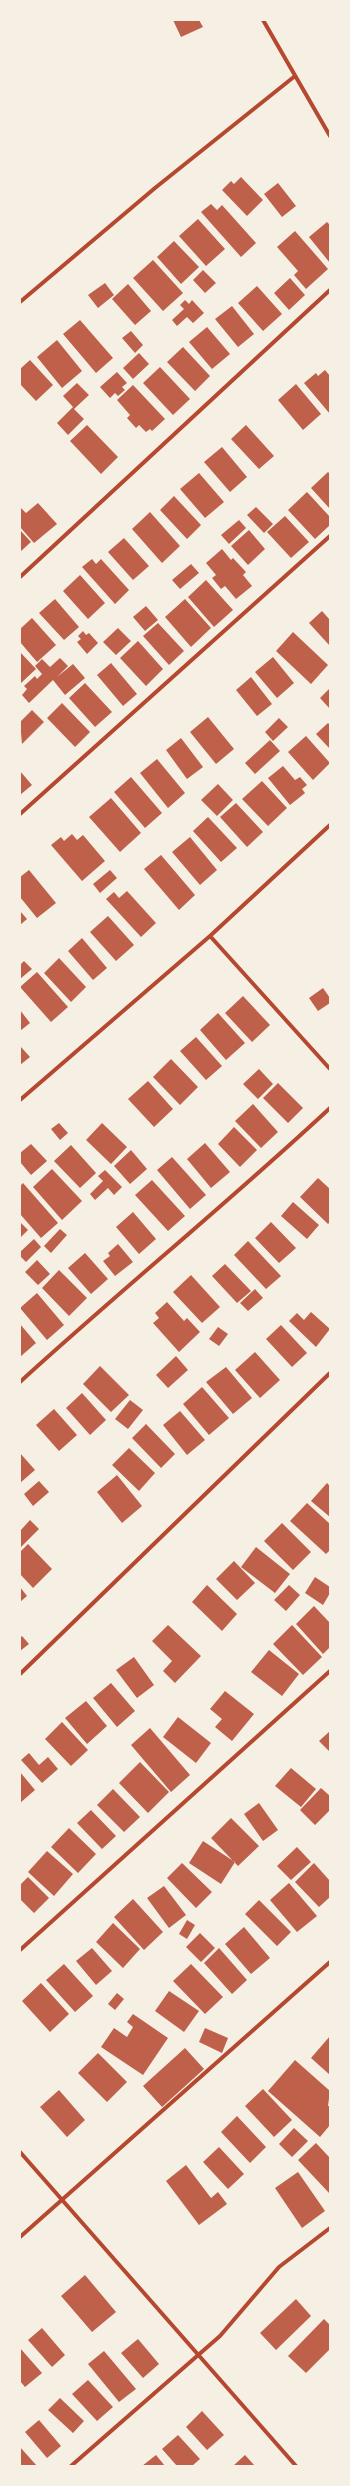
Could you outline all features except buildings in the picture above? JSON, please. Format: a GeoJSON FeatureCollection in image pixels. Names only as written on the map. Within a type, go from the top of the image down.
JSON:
{"type":"FeatureCollection","features":[{"type":"Feature","properties":{"kind":"street"},"geometry":{"type":"LineString","coordinates":[[263,20],[330,136]]}},
{"type":"Feature","properties":{"kind":"street"},"geometry":{"type":"LineString","coordinates":[[20,302],[155,188],[295,76]]}},
{"type":"Feature","properties":{"kind":"street"},"geometry":{"type":"LineString","coordinates":[[20,577],[330,290]]}},
{"type":"Feature","properties":{"kind":"street"},"geometry":{"type":"LineString","coordinates":[[20,814],[330,536]]}},
{"type":"Feature","properties":{"kind":"street"},"geometry":{"type":"LineString","coordinates":[[20,1100],[210,936],[330,825]]}},
{"type":"Feature","properties":{"kind":"street"},"geometry":{"type":"LineString","coordinates":[[210,936],[330,1069]]}},
{"type":"Feature","properties":{"kind":"street"},"geometry":{"type":"LineString","coordinates":[[20,1382],[115,1296],[242,1188],[330,1108]]}},
{"type":"Feature","properties":{"kind":"street"},"geometry":{"type":"LineString","coordinates":[[20,1674],[330,1373]]}},
{"type":"Feature","properties":{"kind":"street"},"geometry":{"type":"LineString","coordinates":[[20,1950],[330,1671]]}},
{"type":"Feature","properties":{"kind":"street"},"geometry":{"type":"LineString","coordinates":[[20,2237],[330,1962]]}},
{"type":"Feature","properties":{"kind":"street"},"geometry":{"type":"LineString","coordinates":[[20,2152],[296,2466]]}},
{"type":"Feature","properties":{"kind":"street"},"geometry":{"type":"LineString","coordinates":[[71,2466],[199,2356],[220,2336],[279,2266],[330,2228]]}}]}
